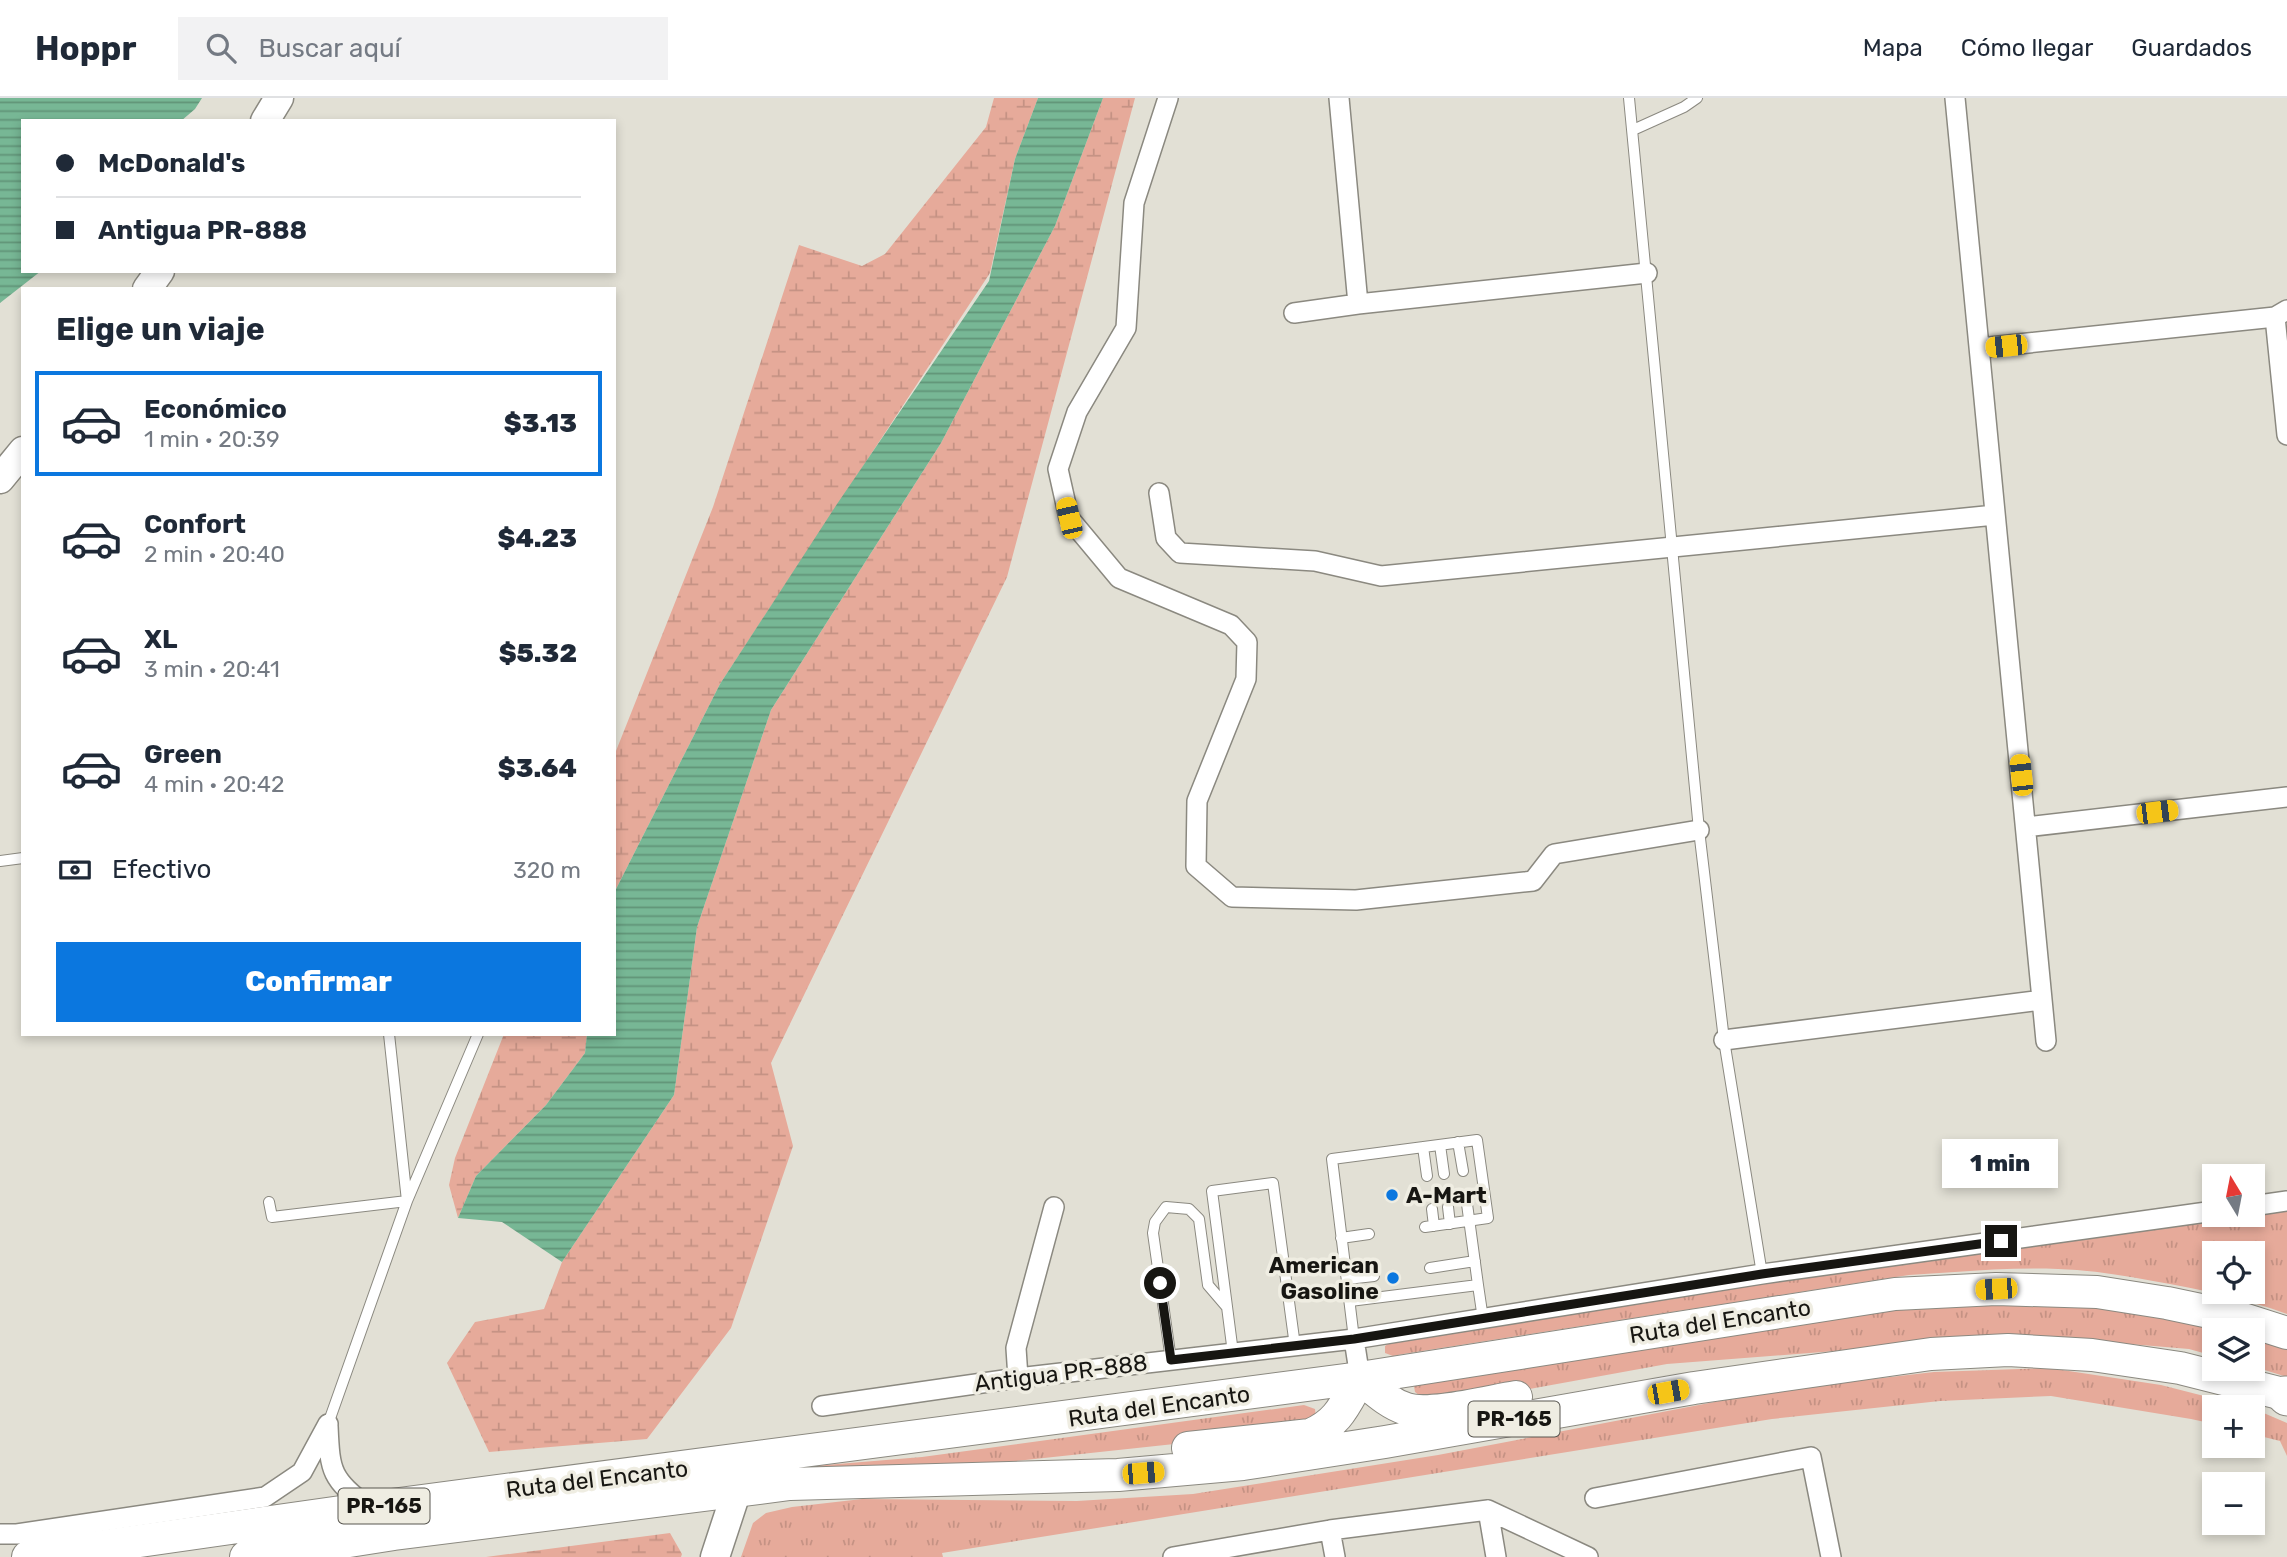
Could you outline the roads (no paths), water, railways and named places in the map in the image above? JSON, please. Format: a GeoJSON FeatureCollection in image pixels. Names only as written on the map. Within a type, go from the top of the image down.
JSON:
{"type":"FeatureCollection","features":[{"type":"Feature","properties":{"kind":"main road","name":"Ruta del Encanto"},"geometry":{"type":"LineString","coordinates":[[246,1557],[738,1475],[1895,1294],[1996,1289],[2096,1292],[2243,1319],[2287,1333]]}},
{"type":"Feature","properties":{"kind":"main road","name":"Ruta del Encanto"},"geometry":{"type":"LineString","coordinates":[[29,1557],[369,1507],[738,1475],[871,1480],[993,1479],[1118,1475],[1243,1464],[1755,1379],[1931,1354],[2008,1350],[2092,1355],[2180,1368],[2286,1396]]}},
{"type":"Feature","properties":{"kind":"main road"},"geometry":{"type":"LineString","coordinates":[[993,1479],[1073,1460],[1310,1435],[1324,1429],[1337,1418],[1360,1378],[1386,1400],[1408,1410],[1426,1411],[1684,1369],[1755,1379]]}},
{"type":"Feature","properties":{"kind":"street"},"geometry":{"type":"LineString","coordinates":[[266,119],[279,98]]}},
{"type":"Feature","properties":{"kind":"street"},"geometry":{"type":"LineString","coordinates":[[1168,98],[1134,203],[1126,328],[1077,412],[1058,469],[1069,518],[1119,578],[1231,625],[1247,642],[1246,679],[1197,801],[1196,866],[1232,897],[1356,900],[1533,881],[1554,854],[1699,830]]}},
{"type":"Feature","properties":{"kind":"street"},"geometry":{"type":"LineString","coordinates":[[1339,98],[1358,304]]}},
{"type":"Feature","properties":{"kind":"street"},"geometry":{"type":"LineString","coordinates":[[1955,98],[2046,1041]]}},
{"type":"Feature","properties":{"kind":"street"},"geometry":{"type":"LineString","coordinates":[[1294,313],[1647,273]]}},
{"type":"Feature","properties":{"kind":"street"},"geometry":{"type":"LineString","coordinates":[[1980,348],[2281,313],[2287,435]]}},
{"type":"Feature","properties":{"kind":"street"},"geometry":{"type":"LineString","coordinates":[[0,479],[21,453]]}},
{"type":"Feature","properties":{"kind":"street"},"geometry":{"type":"LineString","coordinates":[[1159,493],[1166,538],[1180,553],[1315,561],[1381,576],[1995,515]]}},
{"type":"Feature","properties":{"kind":"street"},"geometry":{"type":"LineString","coordinates":[[2026,827],[2287,797]]}},
{"type":"Feature","properties":{"kind":"street"},"geometry":{"type":"LineString","coordinates":[[1724,1040],[2042,1000]]}},
{"type":"Feature","properties":{"kind":"street"},"geometry":{"type":"LineString","coordinates":[[2265,1204],[2287,1201]]}},
{"type":"Feature","properties":{"kind":"street"},"geometry":{"type":"LineString","coordinates":[[1018,1378],[1016,1348],[1054,1207]]}},
{"type":"Feature","properties":{"kind":"street","name":"Antigua PR-888"},"geometry":{"type":"LineString","coordinates":[[822,1406],[1018,1378],[1354,1339],[1762,1274],[2202,1213]]}},
{"type":"Feature","properties":{"kind":"street"},"geometry":{"type":"LineString","coordinates":[[1354,1339],[1360,1378]]}},
{"type":"Feature","properties":{"kind":"street"},"geometry":{"type":"LineString","coordinates":[[328,1424],[330,1463],[341,1484],[369,1507]]}},
{"type":"Feature","properties":{"kind":"street"},"geometry":{"type":"LineString","coordinates":[[0,1534],[17,1534],[265,1497],[302,1472],[328,1424]]}},
{"type":"Feature","properties":{"kind":"street"},"geometry":{"type":"LineString","coordinates":[[1595,1498],[1811,1457],[1831,1557]]}},
{"type":"Feature","properties":{"kind":"street"},"geometry":{"type":"LineString","coordinates":[[715,1557],[738,1475]]}},
{"type":"Feature","properties":{"kind":"street"},"geometry":{"type":"LineString","coordinates":[[1488,1510],[1496,1557]]}},
{"type":"Feature","properties":{"kind":"street"},"geometry":{"type":"LineString","coordinates":[[1173,1557],[1330,1530],[1488,1510],[1588,1557]]}},
{"type":"Feature","properties":{"kind":"street"},"geometry":{"type":"LineString","coordinates":[[1330,1530],[1335,1557]]}},
{"type":"Feature","properties":{"kind":"lane"},"geometry":{"type":"LineString","coordinates":[[1629,98],[1699,830],[1724,1040],[1762,1274]]}},
{"type":"Feature","properties":{"kind":"lane"},"geometry":{"type":"LineString","coordinates":[[1633,130],[1698,98]]}},
{"type":"Feature","properties":{"kind":"lane"},"geometry":{"type":"LineString","coordinates":[[0,861],[21,859]]}},
{"type":"Feature","properties":{"kind":"lane"},"geometry":{"type":"LineString","coordinates":[[389,1036],[407,1201]]}},
{"type":"Feature","properties":{"kind":"lane"},"geometry":{"type":"LineString","coordinates":[[328,1424],[407,1201],[477,1036]]}},
{"type":"Feature","properties":{"kind":"lane"},"geometry":{"type":"LineString","coordinates":[[1354,1339],[1332,1159],[1477,1140],[1488,1218],[1430,1227],[1432,1209]]}},
{"type":"Feature","properties":{"kind":"lane"},"geometry":{"type":"LineString","coordinates":[[1458,1142],[1462,1171]]}},
{"type":"Feature","properties":{"kind":"lane"},"geometry":{"type":"LineString","coordinates":[[1440,1144],[1444,1174]]}},
{"type":"Feature","properties":{"kind":"lane"},"geometry":{"type":"LineString","coordinates":[[1423,1147],[1427,1176]]}},
{"type":"Feature","properties":{"kind":"lane"},"geometry":{"type":"LineString","coordinates":[[1233,1353],[1212,1191],[1273,1183],[1294,1346]]}},
{"type":"Feature","properties":{"kind":"lane"},"geometry":{"type":"LineString","coordinates":[[269,1202],[272,1217],[407,1201]]}},
{"type":"Feature","properties":{"kind":"lane"},"geometry":{"type":"LineString","coordinates":[[1467,1204],[1483,1319]]}},
{"type":"Feature","properties":{"kind":"lane"},"geometry":{"type":"LineString","coordinates":[[1448,1207],[1451,1224]]}},
{"type":"Feature","properties":{"kind":"lane"},"geometry":{"type":"LineString","coordinates":[[1171,1360],[1153,1233],[1155,1222],[1166,1208],[1189,1209],[1199,1220],[1208,1285],[1227,1307]]}},
{"type":"Feature","properties":{"kind":"lane"},"geometry":{"type":"LineString","coordinates":[[1341,1238],[1369,1234]]}},
{"type":"Feature","properties":{"kind":"lane"},"geometry":{"type":"LineString","coordinates":[[1430,1268],[1475,1261]]}},
{"type":"Feature","properties":{"kind":"lane"},"geometry":{"type":"LineString","coordinates":[[1347,1279],[1374,1276]]}},
{"type":"Feature","properties":{"kind":"lane"},"geometry":{"type":"LineString","coordinates":[[1349,1301],[1478,1284]]}},
{"type":"Feature","properties":{"kind":"place","name":"A-Mart"},"geometry":{"type":"Point","coordinates":[1392,1195]}},
{"type":"Feature","properties":{"kind":"place","name":"American Gasoline"},"geometry":{"type":"Point","coordinates":[1393,1278]}}]}
